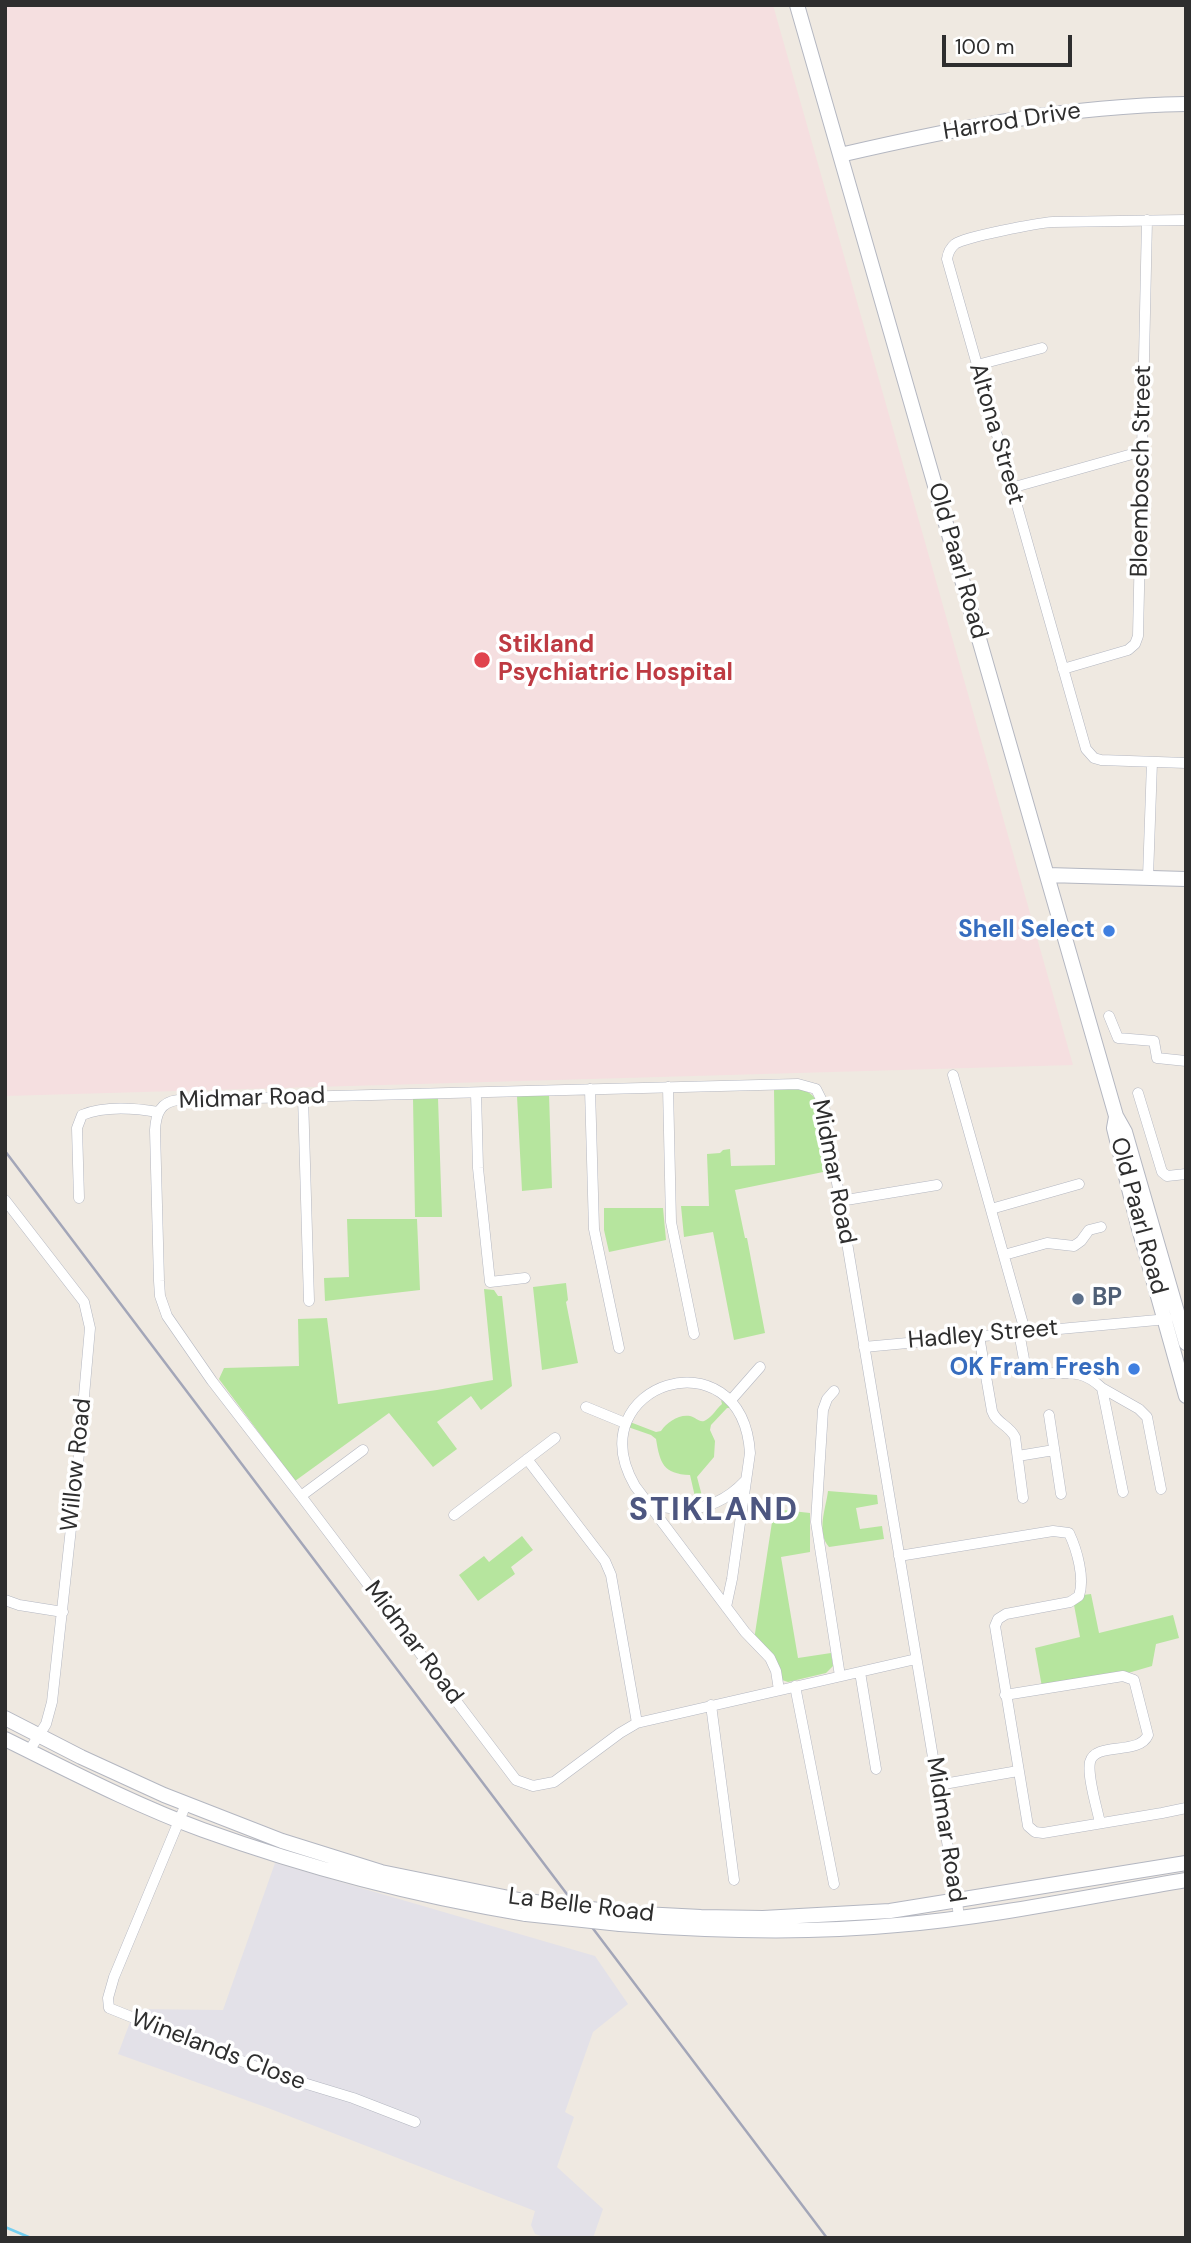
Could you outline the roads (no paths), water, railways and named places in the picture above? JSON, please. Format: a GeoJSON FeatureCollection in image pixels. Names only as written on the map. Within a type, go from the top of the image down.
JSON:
{"type":"FeatureCollection","features":[{"type":"Feature","properties":{"kind":"main road","name":"Old Paarl Road"},"geometry":{"type":"LineString","coordinates":[[797,5],[1116,1116],[1114,1128],[1186,1343]]}},
{"type":"Feature","properties":{"kind":"main road","name":"Harrod Drive"},"geometry":{"type":"LineString","coordinates":[[840,155],[1012,119],[1108,107],[1186,104]]}},
{"type":"Feature","properties":{"kind":"main road"},"geometry":{"type":"LineString","coordinates":[[1047,874],[1186,879]]}},
{"type":"Feature","properties":{"kind":"main road","name":"Old Paarl Road"},"geometry":{"type":"LineString","coordinates":[[1176,1318],[1186,1396]]}},
{"type":"Feature","properties":{"kind":"main road","name":"La Belle Road"},"geometry":{"type":"LineString","coordinates":[[5,1718],[186,1804],[258,1833],[330,1857],[431,1884],[622,1919],[727,1931],[818,1930],[900,1925],[960,1918],[1186,1880]]}},
{"type":"Feature","properties":{"kind":"main road","name":"La Belle Road"},"geometry":{"type":"LineString","coordinates":[[5,1739],[180,1821],[295,1861],[420,1894],[526,1914],[622,1919],[763,1918],[890,1911],[1186,1863]]}},
{"type":"Feature","properties":{"kind":"main road"},"geometry":{"type":"LineString","coordinates":[[957,1902],[970,1909],[999,1904],[1030,1906]]}},
{"type":"Feature","properties":{"kind":"main road"},"geometry":{"type":"LineString","coordinates":[[890,1911],[908,1915],[945,1912],[960,1918]]}},
{"type":"Feature","properties":{"kind":"street","name":"Bloembosch Street"},"geometry":{"type":"LineString","coordinates":[[1063,669],[1124,652],[1137,640],[1147,220]]}},
{"type":"Feature","properties":{"kind":"street","name":"Altona Street"},"geometry":{"type":"LineString","coordinates":[[1186,220],[1042,223],[956,243],[948,254],[948,264],[976,365],[1089,754],[1101,760],[1186,763]]}},
{"type":"Feature","properties":{"kind":"street"},"geometry":{"type":"LineString","coordinates":[[976,365],[1042,348]]}},
{"type":"Feature","properties":{"kind":"street"},"geometry":{"type":"LineString","coordinates":[[1011,488],[1143,451]]}},
{"type":"Feature","properties":{"kind":"street"},"geometry":{"type":"LineString","coordinates":[[1148,877],[1153,762]]}},
{"type":"Feature","properties":{"kind":"street"},"geometry":{"type":"LineString","coordinates":[[1109,1016],[1117,1038],[1155,1041],[1155,1055],[1159,1059],[1186,1061]]}},
{"type":"Feature","properties":{"kind":"street"},"geometry":{"type":"LineString","coordinates":[[953,1075],[1004,1255],[1022,1332],[1025,1365],[1030,1372],[1077,1373],[1087,1376],[1147,1416],[1161,1489]]}},
{"type":"Feature","properties":{"kind":"street","name":"Midmar Road"},"geometry":{"type":"LineString","coordinates":[[916,1659],[637,1723],[554,1782],[533,1786],[516,1780],[212,1381],[167,1316],[159,1282],[155,1130],[158,1112],[166,1102],[173,1100],[798,1084],[816,1089],[824,1105],[960,1918]]}},
{"type":"Feature","properties":{"kind":"street"},"geometry":{"type":"LineString","coordinates":[[668,1087],[671,1222],[694,1334]]}},
{"type":"Feature","properties":{"kind":"street"},"geometry":{"type":"LineString","coordinates":[[590,1089],[594,1229],[619,1348]]}},
{"type":"Feature","properties":{"kind":"street"},"geometry":{"type":"LineString","coordinates":[[476,1093],[478,1168],[490,1282],[525,1278]]}},
{"type":"Feature","properties":{"kind":"street"},"geometry":{"type":"LineString","coordinates":[[1138,1093],[1162,1172],[1167,1176],[1186,1174]]}},
{"type":"Feature","properties":{"kind":"street"},"geometry":{"type":"LineString","coordinates":[[303,1096],[309,1301]]}},
{"type":"Feature","properties":{"kind":"street"},"geometry":{"type":"LineString","coordinates":[[79,1198],[77,1128],[82,1115],[95,1111],[129,1109],[158,1112]]}},
{"type":"Feature","properties":{"kind":"street"},"geometry":{"type":"LineString","coordinates":[[990,1209],[1079,1184]]}},
{"type":"Feature","properties":{"kind":"street"},"geometry":{"type":"LineString","coordinates":[[840,1201],[937,1185]]}},
{"type":"Feature","properties":{"kind":"street","name":"Willow Road"},"geometry":{"type":"LineString","coordinates":[[6,1201],[84,1302],[89,1318],[90,1338],[52,1702],[46,1724],[29,1751]]}},
{"type":"Feature","properties":{"kind":"street"},"geometry":{"type":"LineString","coordinates":[[1004,1255],[1047,1243],[1074,1245],[1089,1230],[1101,1227]]}},
{"type":"Feature","properties":{"kind":"street","name":"Hadley Street"},"geometry":{"type":"LineString","coordinates":[[864,1347],[1176,1318]]}},
{"type":"Feature","properties":{"kind":"street"},"geometry":{"type":"LineString","coordinates":[[979,1336],[993,1416],[1013,1433],[1023,1498]]}},
{"type":"Feature","properties":{"kind":"street"},"geometry":{"type":"LineString","coordinates":[[731,1400],[760,1367]]}},
{"type":"Feature","properties":{"kind":"street"},"geometry":{"type":"LineString","coordinates":[[726,1607],[750,1453],[749,1432],[742,1415],[731,1400],[715,1389],[696,1383],[673,1384],[648,1395],[625,1423],[623,1460],[635,1486],[726,1607],[756,1646],[772,1661],[779,1690]]}},
{"type":"Feature","properties":{"kind":"street"},"geometry":{"type":"LineString","coordinates":[[1102,1388],[1123,1492]]}},
{"type":"Feature","properties":{"kind":"street"},"geometry":{"type":"LineString","coordinates":[[834,1391],[823,1410],[816,1522],[840,1676]]}},
{"type":"Feature","properties":{"kind":"street"},"geometry":{"type":"LineString","coordinates":[[586,1407],[625,1423]]}},
{"type":"Feature","properties":{"kind":"street"},"geometry":{"type":"LineString","coordinates":[[1049,1415],[1061,1494]]}},
{"type":"Feature","properties":{"kind":"street"},"geometry":{"type":"LineString","coordinates":[[454,1515],[555,1438]]}},
{"type":"Feature","properties":{"kind":"street"},"geometry":{"type":"LineString","coordinates":[[301,1496],[363,1450]]}},
{"type":"Feature","properties":{"kind":"street"},"geometry":{"type":"LineString","coordinates":[[1018,1456],[1054,1450]]}},
{"type":"Feature","properties":{"kind":"street"},"geometry":{"type":"LineString","coordinates":[[527,1459],[605,1561],[611,1574],[637,1723]]}},
{"type":"Feature","properties":{"kind":"street"},"geometry":{"type":"LineString","coordinates":[[648,1503],[679,1511],[708,1507],[734,1493],[745,1481]]}},
{"type":"Feature","properties":{"kind":"street"},"geometry":{"type":"LineString","coordinates":[[899,1556],[1064,1531],[1069,1534],[1074,1546],[1081,1586],[1079,1596],[1070,1602],[1006,1614],[998,1619],[994,1633],[1028,1826],[1043,1833],[1186,1808]]}},
{"type":"Feature","properties":{"kind":"street"},"geometry":{"type":"LineString","coordinates":[[5,1600],[63,1612]]}},
{"type":"Feature","properties":{"kind":"street"},"geometry":{"type":"LineString","coordinates":[[860,1672],[876,1769]]}},
{"type":"Feature","properties":{"kind":"street"},"geometry":{"type":"LineString","coordinates":[[1005,1695],[1123,1676],[1134,1679],[1148,1735],[1146,1740],[1139,1744],[1098,1752],[1092,1757],[1091,1770],[1100,1823]]}},
{"type":"Feature","properties":{"kind":"street"},"geometry":{"type":"LineString","coordinates":[[795,1686],[834,1884]]}},
{"type":"Feature","properties":{"kind":"street"},"geometry":{"type":"LineString","coordinates":[[711,1705],[734,1880]]}},
{"type":"Feature","properties":{"kind":"street"},"geometry":{"type":"LineString","coordinates":[[938,1785],[1018,1771]]}},
{"type":"Feature","properties":{"kind":"street","name":"Winelands Close"},"geometry":{"type":"LineString","coordinates":[[186,1804],[114,1977],[108,1998],[109,2008],[274,2074],[353,2098],[415,2122]]}},
{"type":"Feature","properties":{"kind":"waterway"},"geometry":{"type":"LineString","coordinates":[[5,2227],[31,2238]]}},
{"type":"Feature","properties":{"kind":"railway"},"geometry":{"type":"LineString","coordinates":[[5,1151],[827,2238]]}},
{"type":"Feature","properties":{"kind":"place","name":"Stikland Psychiatric Hospital"},"geometry":{"type":"Point","coordinates":[482,660]}},
{"type":"Feature","properties":{"kind":"place","name":"Shell Select"},"geometry":{"type":"Point","coordinates":[1109,931]}},
{"type":"Feature","properties":{"kind":"place","name":"BP"},"geometry":{"type":"Point","coordinates":[1078,1299]}},
{"type":"Feature","properties":{"kind":"place","name":"OK Fram Fresh"},"geometry":{"type":"Point","coordinates":[1134,1369]}},
{"type":"Feature","properties":{"kind":"district","name":"STIKLAND"},"geometry":{"type":"Point","coordinates":[714,1512]}}]}
